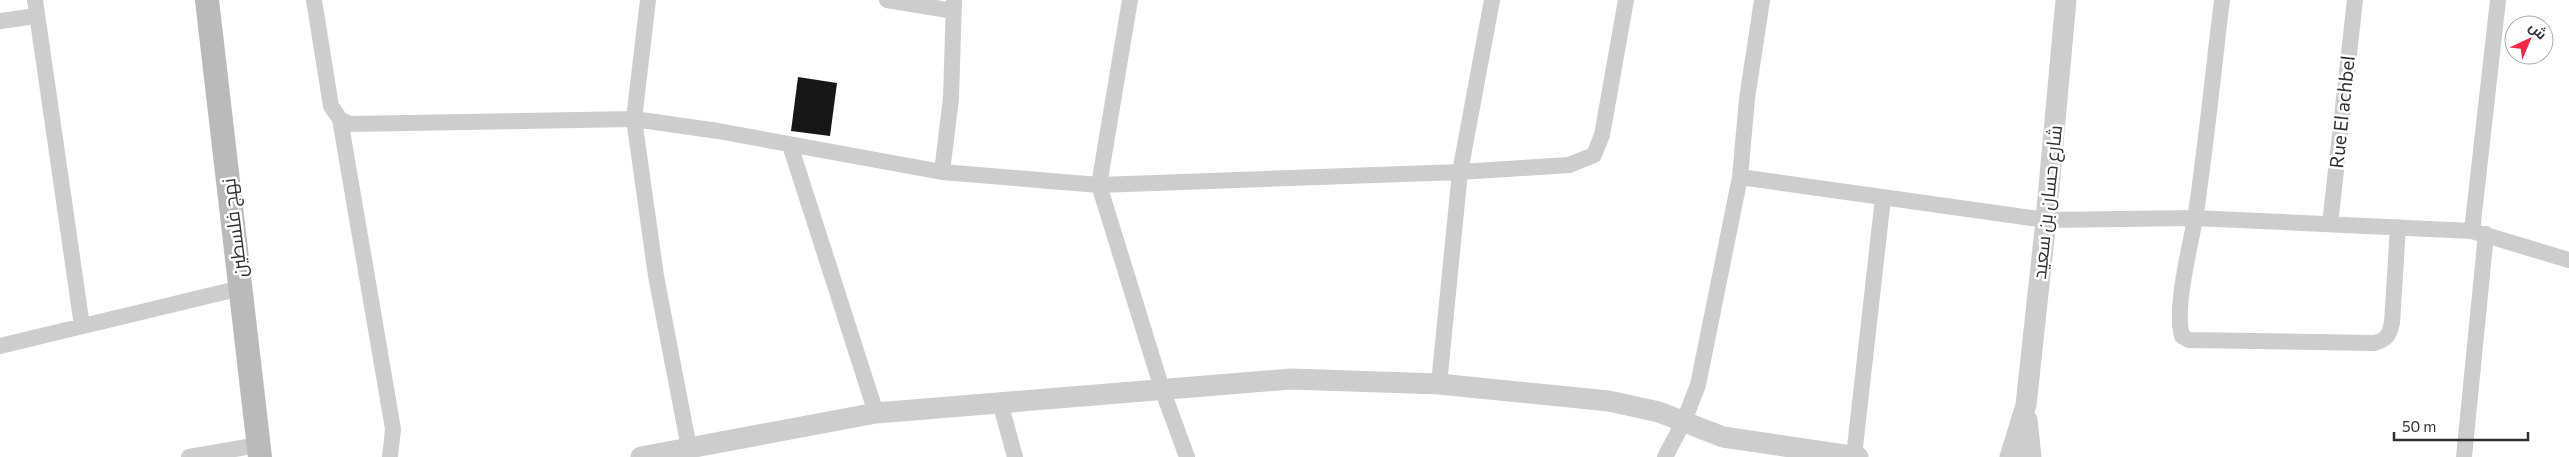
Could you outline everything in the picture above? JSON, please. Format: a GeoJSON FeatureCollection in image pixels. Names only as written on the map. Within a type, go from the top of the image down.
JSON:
{"type":"FeatureCollection","features":[{"type":"Feature","properties":{"kind":"main road","name":"نهج فلسطين"},"geometry":{"type":"LineString","coordinates":[[207,0],[259,451]]}},
{"type":"Feature","properties":{"kind":"street"},"geometry":{"type":"LineString","coordinates":[[314,0],[331,106],[340,119],[391,416],[393,430],[390,457]]}},
{"type":"Feature","properties":{"kind":"street"},"geometry":{"type":"LineString","coordinates":[[648,0],[634,119],[656,276],[689,448]]}},
{"type":"Feature","properties":{"kind":"street"},"geometry":{"type":"LineString","coordinates":[[887,0],[954,5],[951,98],[942,172]]}},
{"type":"Feature","properties":{"kind":"street"},"geometry":{"type":"LineString","coordinates":[[1130,0],[1099,185],[1162,389],[1187,457]]}},
{"type":"Feature","properties":{"kind":"street"},"geometry":{"type":"LineString","coordinates":[[1439,384],[1460,172],[1492,0]]}},
{"type":"Feature","properties":{"kind":"street"},"geometry":{"type":"LineString","coordinates":[[340,119],[349,124],[634,119],[718,131],[942,172],[1099,185],[1460,172],[1569,165],[1594,155],[1602,135],[1626,0]]}},
{"type":"Feature","properties":{"kind":"street"},"geometry":{"type":"LineString","coordinates":[[1664,457],[1684,421],[1698,385],[1740,177],[1747,99],[1762,0]]}},
{"type":"Feature","properties":{"kind":"street","name":"شارع حسان بن سعيد"},"geometry":{"type":"LineString","coordinates":[[2030,457],[2026,404],[2046,220],[2066,0]]}},
{"type":"Feature","properties":{"kind":"street"},"geometry":{"type":"LineString","coordinates":[[2222,0],[2195,218],[2185,271],[2181,310],[2181,334],[2189,340],[2374,343],[2383,340],[2389,333],[2392,323],[2398,227]]}},
{"type":"Feature","properties":{"kind":"street","name":"Rue El achbel"},"geometry":{"type":"LineString","coordinates":[[2330,224],[2354,0]]}},
{"type":"Feature","properties":{"kind":"street"},"geometry":{"type":"LineString","coordinates":[[2464,457],[2479,233],[2498,0]]}},
{"type":"Feature","properties":{"kind":"street"},"geometry":{"type":"LineString","coordinates":[[0,21],[35,8],[82,326]]}},
{"type":"Feature","properties":{"kind":"street"},"geometry":{"type":"LineString","coordinates":[[790,145],[876,413]]}},
{"type":"Feature","properties":{"kind":"street"},"geometry":{"type":"LineString","coordinates":[[1740,177],[2046,220],[2195,218],[2398,227],[2479,233],[2569,260]]}},
{"type":"Feature","properties":{"kind":"street"},"geometry":{"type":"LineString","coordinates":[[1854,456],[1883,198]]}},
{"type":"Feature","properties":{"kind":"street"},"geometry":{"type":"LineString","coordinates":[[0,346],[241,288]]}},
{"type":"Feature","properties":{"kind":"street"},"geometry":{"type":"LineString","coordinates":[[641,457],[876,413],[1291,379],[1439,384],[1609,401],[1659,412],[1723,438],[1858,457]]}},
{"type":"Feature","properties":{"kind":"street"},"geometry":{"type":"LineString","coordinates":[[1000,402],[1015,457]]}},
{"type":"Feature","properties":{"kind":"street","name":"شارع حسان بن سعيد"},"geometry":{"type":"LineString","coordinates":[[2010,457],[2026,404]]}},
{"type":"Feature","properties":{"kind":"street"},"geometry":{"type":"LineString","coordinates":[[189,457],[259,451]]}},
{"type":"Feature","properties":{"kind":"building"},"geometry":{"type":"Polygon","coordinates":[[[798,77],[837,83],[830,136],[791,131],[798,77]]]}}]}
